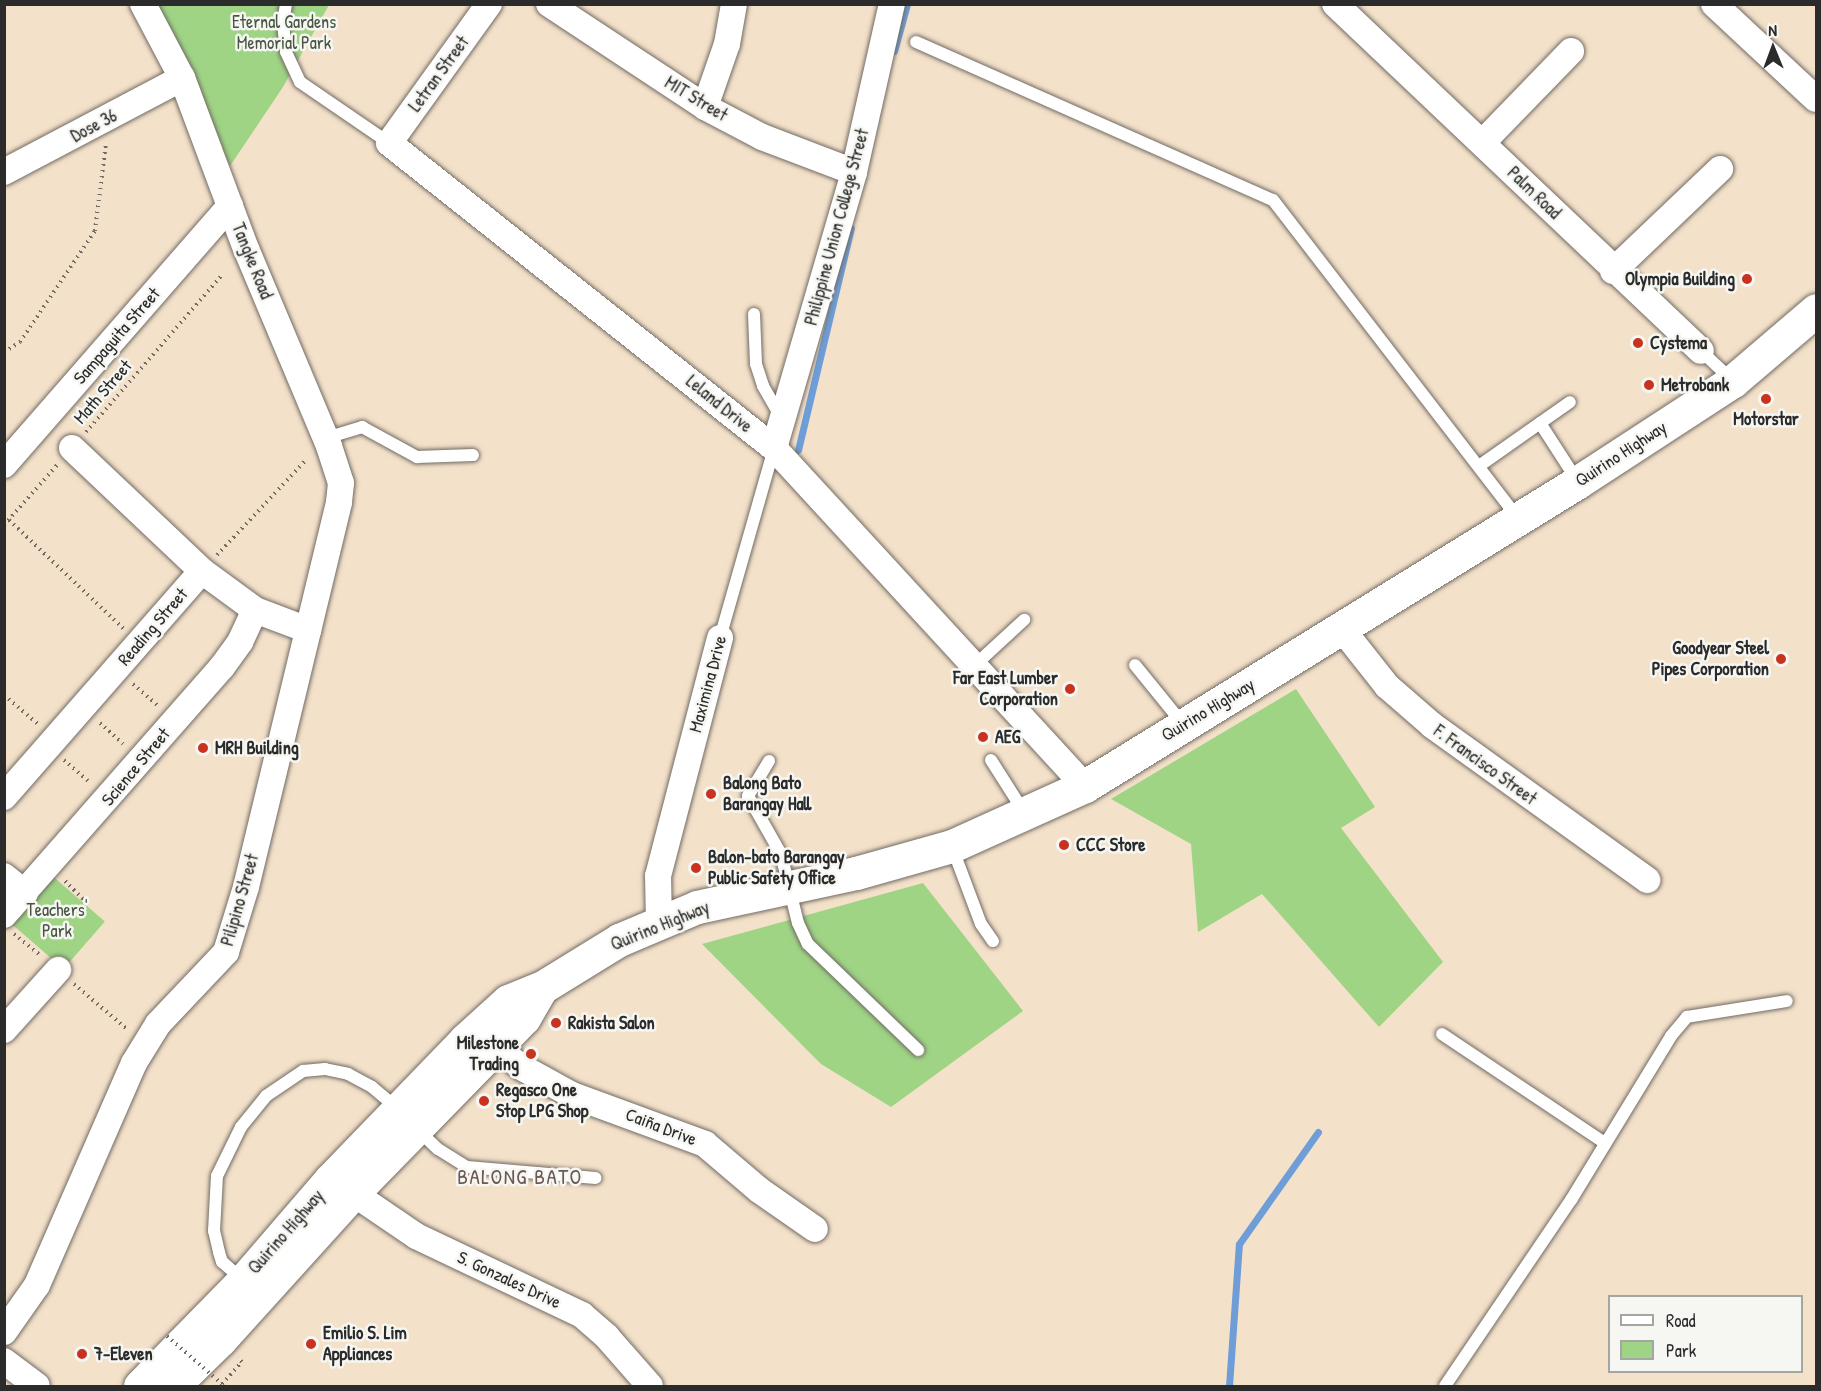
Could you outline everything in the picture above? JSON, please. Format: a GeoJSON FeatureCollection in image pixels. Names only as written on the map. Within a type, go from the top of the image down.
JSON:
{"type":"FeatureCollection","features":[{"type":"Feature","properties":{"kind":"main road","name":"Quirino Highway"},"geometry":{"type":"LineString","coordinates":[[173,1386],[220,1340],[353,1192],[407,1119],[508,1001],[541,988],[619,940],[697,907],[792,888],[952,846],[1026,816],[1085,786],[1578,482],[1733,381],[1816,310]]}},
{"type":"Feature","properties":{"kind":"main road","name":"Quirino Highway"},"geometry":{"type":"LineString","coordinates":[[140,1386],[243,1281],[330,1180],[495,1046],[524,1018],[541,988]]}},
{"type":"Feature","properties":{"kind":"street","name":"Tangke Road"},"geometry":{"type":"LineString","coordinates":[[143,4],[182,78],[230,207],[326,438],[341,483],[335,523]]}},
{"type":"Feature","properties":{"kind":"street","name":"Letran Street"},"geometry":{"type":"LineString","coordinates":[[389,143],[489,4]]}},
{"type":"Feature","properties":{"kind":"street","name":"MIT Street"},"geometry":{"type":"LineString","coordinates":[[549,4],[705,107],[762,137],[854,172]]}},
{"type":"Feature","properties":{"kind":"street"},"geometry":{"type":"LineString","coordinates":[[705,107],[727,44],[734,4]]}},
{"type":"Feature","properties":{"kind":"street","name":"Philippine Union College Street"},"geometry":{"type":"LineString","coordinates":[[774,448],[854,172],[892,4]]}},
{"type":"Feature","properties":{"kind":"street"},"geometry":{"type":"LineString","coordinates":[[1714,4],[1816,99]]}},
{"type":"Feature","properties":{"kind":"street","name":"Palm Road"},"geometry":{"type":"LineString","coordinates":[[1347,8],[1613,271],[1701,351]]}},
{"type":"Feature","properties":{"kind":"street"},"geometry":{"type":"LineString","coordinates":[[1482,143],[1571,51]]}},
{"type":"Feature","properties":{"kind":"street","name":"Dose 36"},"geometry":{"type":"LineString","coordinates":[[4,172],[182,78]]}},
{"type":"Feature","properties":{"kind":"street","name":"Leland Drive"},"geometry":{"type":"LineString","coordinates":[[389,143],[774,448],[1085,786]]}},
{"type":"Feature","properties":{"kind":"street"},"geometry":{"type":"LineString","coordinates":[[1613,271],[1720,169]]}},
{"type":"Feature","properties":{"kind":"street","name":"Sampaguita Street"},"geometry":{"type":"LineString","coordinates":[[4,465],[230,207]]}},
{"type":"Feature","properties":{"kind":"street"},"geometry":{"type":"LineString","coordinates":[[72,448],[202,570],[255,610],[308,630]]}},
{"type":"Feature","properties":{"kind":"street","name":"Pilipino Street"},"geometry":{"type":"LineString","coordinates":[[4,1332],[38,1285],[134,1063],[158,1024],[226,952],[246,887],[335,523]]}},
{"type":"Feature","properties":{"kind":"street","name":"Reading Street"},"geometry":{"type":"LineString","coordinates":[[4,797],[53,744],[202,570]]}},
{"type":"Feature","properties":{"kind":"street","name":"Science Street"},"geometry":{"type":"LineString","coordinates":[[4,915],[109,799],[222,667],[240,642],[255,610]]}},
{"type":"Feature","properties":{"kind":"street","name":"F. Francisco Street"},"geometry":{"type":"LineString","coordinates":[[1342,629],[1387,686],[1432,726],[1647,880]]}},
{"type":"Feature","properties":{"kind":"street","name":"Maximina Drive"},"geometry":{"type":"LineString","coordinates":[[659,923],[658,876],[720,638]]}},
{"type":"Feature","properties":{"kind":"street"},"geometry":{"type":"LineString","coordinates":[[4,876],[25,892]]}},
{"type":"Feature","properties":{"kind":"street"},"geometry":{"type":"LineString","coordinates":[[4,1030],[58,970]]}},
{"type":"Feature","properties":{"kind":"street","name":"Caiña Drive"},"geometry":{"type":"LineString","coordinates":[[495,1046],[521,1067],[572,1095],[705,1144],[759,1190],[815,1229]]}},
{"type":"Feature","properties":{"kind":"street","name":"S. Gonzales Drive"},"geometry":{"type":"LineString","coordinates":[[353,1192],[416,1236],[582,1315],[650,1386]]}},
{"type":"Feature","properties":{"kind":"street"},"geometry":{"type":"LineString","coordinates":[[4,1361],[37,1386]]}},
{"type":"Feature","properties":{"kind":"lane","name":"Leland Drive"},"geometry":{"type":"LineString","coordinates":[[286,4],[283,23],[286,52],[300,82],[389,143]]}},
{"type":"Feature","properties":{"kind":"lane"},"geometry":{"type":"LineString","coordinates":[[916,42],[1274,200],[1518,519]]}},
{"type":"Feature","properties":{"kind":"lane"},"geometry":{"type":"LineString","coordinates":[[754,314],[756,364],[763,386],[783,420]]}},
{"type":"Feature","properties":{"kind":"lane","name":"Palm Road"},"geometry":{"type":"LineString","coordinates":[[1701,351],[1733,381]]}},
{"type":"Feature","properties":{"kind":"lane"},"geometry":{"type":"LineString","coordinates":[[1479,466],[1570,402]]}},
{"type":"Feature","properties":{"kind":"lane"},"geometry":{"type":"LineString","coordinates":[[1540,423],[1578,482]]}},
{"type":"Feature","properties":{"kind":"lane"},"geometry":{"type":"LineString","coordinates":[[326,438],[362,427],[417,457],[473,455]]}},
{"type":"Feature","properties":{"kind":"lane","name":"Maximina Drive"},"geometry":{"type":"LineString","coordinates":[[720,638],[774,448]]}},
{"type":"Feature","properties":{"kind":"lane"},"geometry":{"type":"LineString","coordinates":[[975,665],[1024,620]]}},
{"type":"Feature","properties":{"kind":"lane"},"geometry":{"type":"LineString","coordinates":[[1135,665],[1183,725]]}},
{"type":"Feature","properties":{"kind":"lane"},"geometry":{"type":"LineString","coordinates":[[991,760],[1026,816]]}},
{"type":"Feature","properties":{"kind":"lane"},"geometry":{"type":"LineString","coordinates":[[769,761],[748,796],[771,834],[792,888],[798,922],[808,944],[918,1050]]}},
{"type":"Feature","properties":{"kind":"lane"},"geometry":{"type":"LineString","coordinates":[[952,846],[981,924],[993,941]]}},
{"type":"Feature","properties":{"kind":"lane"},"geometry":{"type":"LineString","coordinates":[[1445,1386],[1605,1143],[1671,1036],[1687,1017],[1786,1001]]}},
{"type":"Feature","properties":{"kind":"lane"},"geometry":{"type":"LineString","coordinates":[[1442,1034],[1605,1143]]}},
{"type":"Feature","properties":{"kind":"lane"},"geometry":{"type":"LineString","coordinates":[[243,1281],[222,1262],[219,1252],[214,1231],[217,1176],[241,1127],[266,1096],[303,1071],[325,1069],[348,1074],[372,1087],[438,1149],[467,1167],[596,1178]]}},
{"type":"Feature","properties":{"kind":"path"},"geometry":{"type":"LineString","coordinates":[[4,352],[20,342],[95,231],[108,118]]}},
{"type":"Feature","properties":{"kind":"path","name":"Math Street"},"geometry":{"type":"LineString","coordinates":[[4,525],[221,276]]}},
{"type":"Feature","properties":{"kind":"path","name":"Reading Street"},"geometry":{"type":"LineString","coordinates":[[202,570],[306,460]]}},
{"type":"Feature","properties":{"kind":"path"},"geometry":{"type":"LineString","coordinates":[[9,520],[139,644]]}},
{"type":"Feature","properties":{"kind":"path"},"geometry":{"type":"LineString","coordinates":[[116,670],[175,720]]}},
{"type":"Feature","properties":{"kind":"path"},"geometry":{"type":"LineString","coordinates":[[4,695],[109,799]]}},
{"type":"Feature","properties":{"kind":"path"},"geometry":{"type":"LineString","coordinates":[[84,708],[141,760]]}},
{"type":"Feature","properties":{"kind":"path"},"geometry":{"type":"LineString","coordinates":[[50,865],[87,903]]}},
{"type":"Feature","properties":{"kind":"path"},"geometry":{"type":"LineString","coordinates":[[167,1336],[222,1384],[242,1362]]}},
{"type":"Feature","properties":{"kind":"green space","name":"Eternal Gardens Memorial Park"},"geometry":{"type":"Polygon","coordinates":[[[156,5],[329,5],[283,87],[230,166],[156,5]]]}},
{"type":"Feature","properties":{"kind":"green space"},"geometry":{"type":"Polygon","coordinates":[[[1296,689],[1375,807],[1341,828],[1443,962],[1379,1027],[1262,894],[1198,932],[1191,844],[1111,799],[1296,689]]]}},
{"type":"Feature","properties":{"kind":"green space","name":"Teachers' Park"},"geometry":{"type":"Polygon","coordinates":[[[49,873],[105,922],[64,969],[8,921],[49,873]]]}},
{"type":"Feature","properties":{"kind":"green space"},"geometry":{"type":"Polygon","coordinates":[[[923,883],[1023,1011],[891,1107],[821,1064],[702,944],[923,883]]]}},
{"type":"Feature","properties":{"kind":"waterway"},"geometry":{"type":"LineString","coordinates":[[894,51],[907,4]]}},
{"type":"Feature","properties":{"kind":"waterway"},"geometry":{"type":"LineString","coordinates":[[798,450],[851,228]]}},
{"type":"Feature","properties":{"kind":"waterway"},"geometry":{"type":"LineString","coordinates":[[1229,1386],[1239,1244],[1318,1132]]}},
{"type":"Feature","properties":{"kind":"place","name":"Olympia Building"},"geometry":{"type":"Point","coordinates":[1747,279]}},
{"type":"Feature","properties":{"kind":"place","name":"Cystema"},"geometry":{"type":"Point","coordinates":[1638,343]}},
{"type":"Feature","properties":{"kind":"place","name":"Metrobank"},"geometry":{"type":"Point","coordinates":[1649,385]}},
{"type":"Feature","properties":{"kind":"place","name":"Motorstar"},"geometry":{"type":"Point","coordinates":[1766,399]}},
{"type":"Feature","properties":{"kind":"place","name":"Goodyear Steel Pipes Corporation"},"geometry":{"type":"Point","coordinates":[1781,659]}},
{"type":"Feature","properties":{"kind":"place","name":"Far East Lumber Corporation"},"geometry":{"type":"Point","coordinates":[1070,689]}},
{"type":"Feature","properties":{"kind":"place","name":"AEG"},"geometry":{"type":"Point","coordinates":[983,737]}},
{"type":"Feature","properties":{"kind":"place","name":"MRH Building"},"geometry":{"type":"Point","coordinates":[203,748]}},
{"type":"Feature","properties":{"kind":"place","name":"Balong Bato Barangay Hall"},"geometry":{"type":"Point","coordinates":[711,794]}},
{"type":"Feature","properties":{"kind":"place","name":"CCC Store"},"geometry":{"type":"Point","coordinates":[1064,845]}},
{"type":"Feature","properties":{"kind":"place","name":"Balon-bato Barangay Public Safety Office"},"geometry":{"type":"Point","coordinates":[696,868]}},
{"type":"Feature","properties":{"kind":"place","name":"Rakista Salon"},"geometry":{"type":"Point","coordinates":[556,1023]}},
{"type":"Feature","properties":{"kind":"place","name":"Milestone Trading"},"geometry":{"type":"Point","coordinates":[531,1054]}},
{"type":"Feature","properties":{"kind":"place","name":"Regasco One Stop LPG Shop"},"geometry":{"type":"Point","coordinates":[484,1101]}},
{"type":"Feature","properties":{"kind":"place","name":"Emilio S. Lim Appliances"},"geometry":{"type":"Point","coordinates":[311,1344]}},
{"type":"Feature","properties":{"kind":"place","name":"7-Eleven"},"geometry":{"type":"Point","coordinates":[82,1354]}},
{"type":"Feature","properties":{"kind":"district","name":"BALONG BATO"},"geometry":{"type":"Point","coordinates":[520,1177]}}]}
